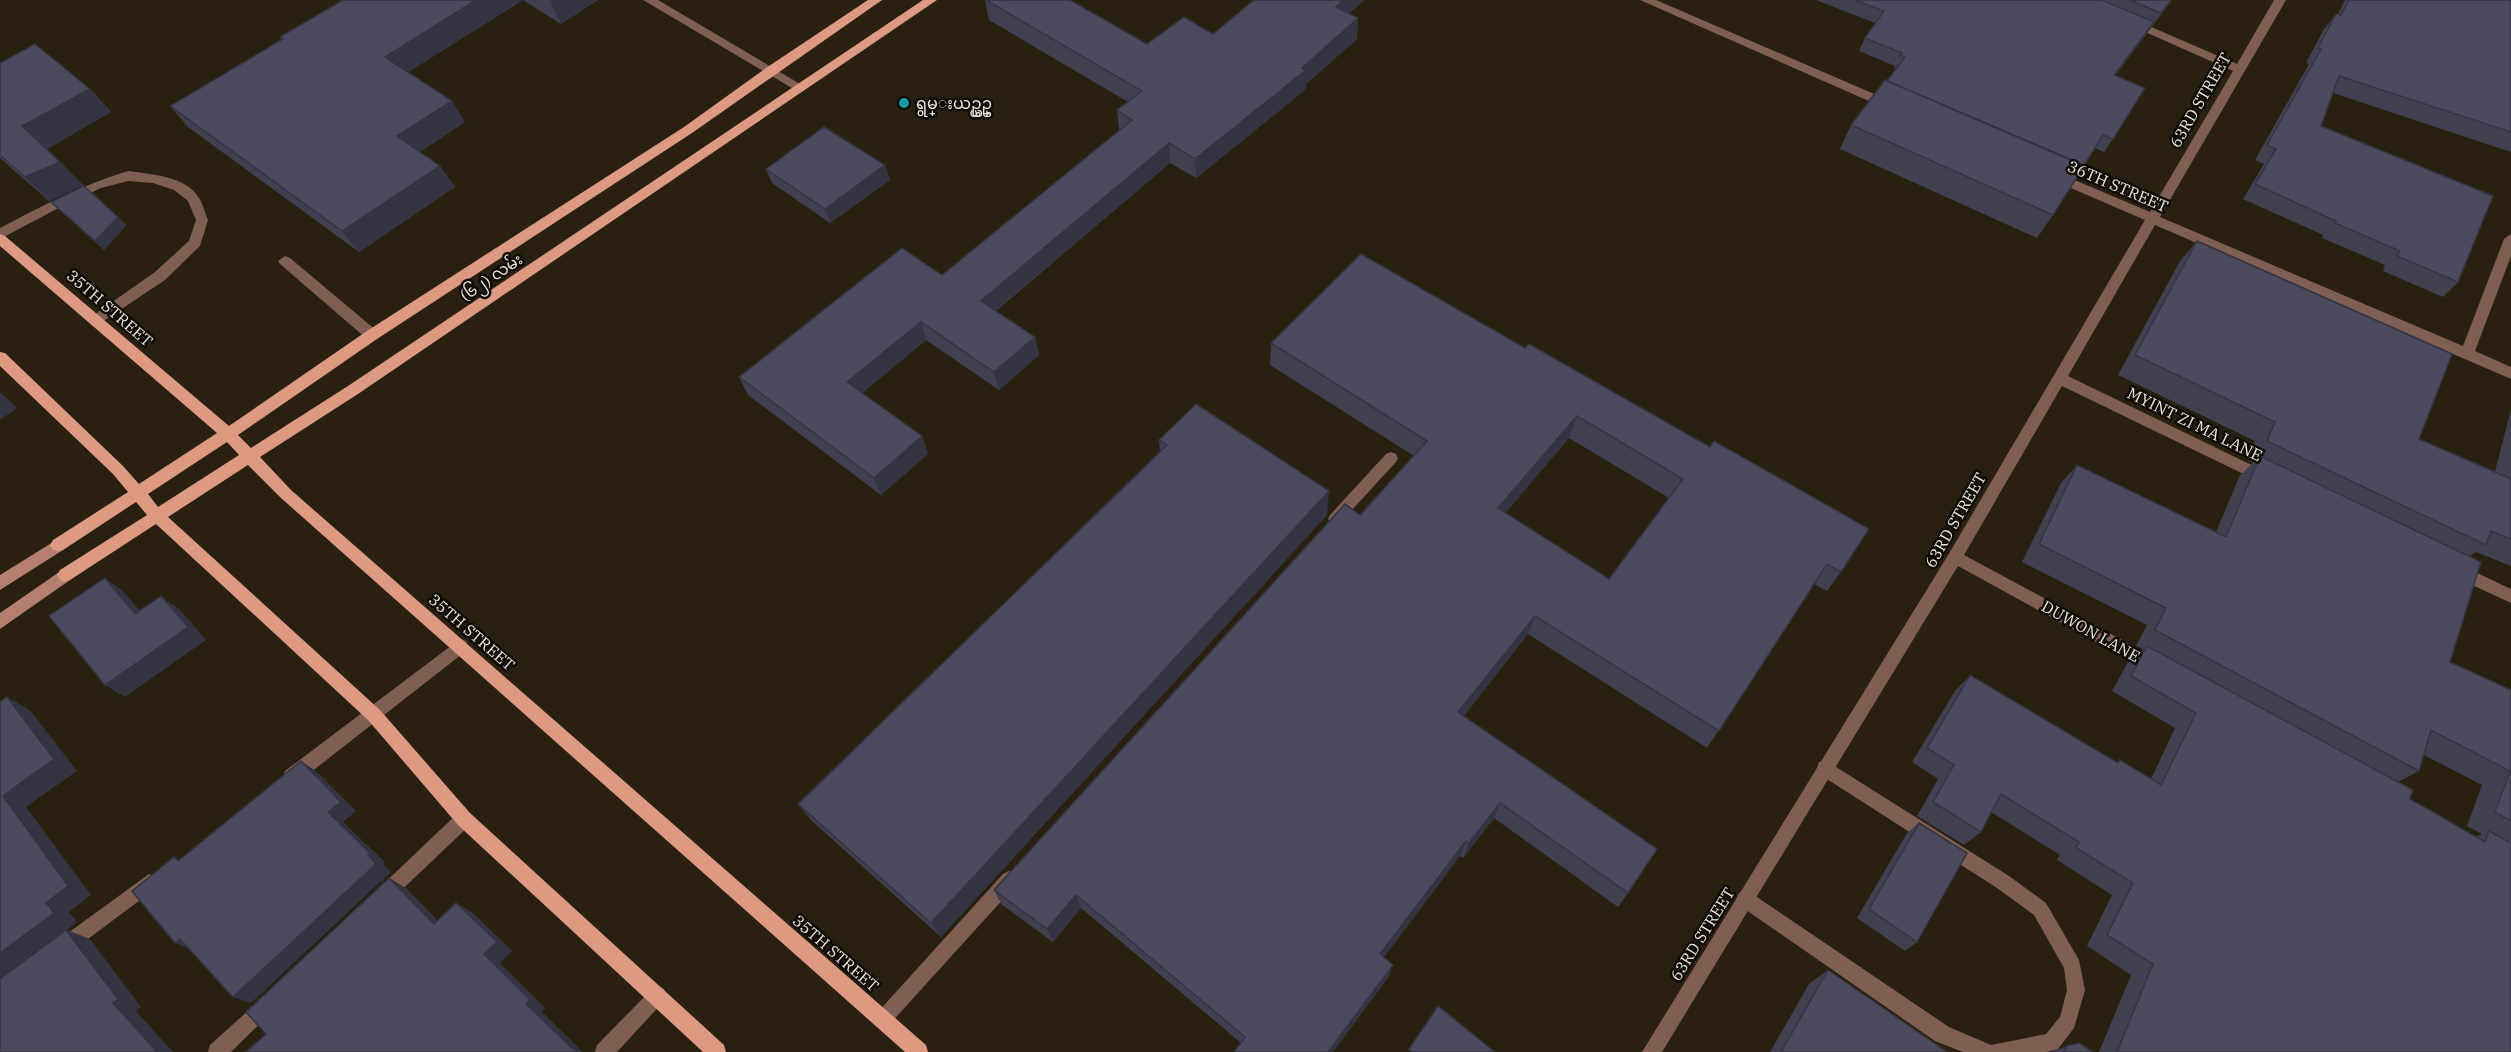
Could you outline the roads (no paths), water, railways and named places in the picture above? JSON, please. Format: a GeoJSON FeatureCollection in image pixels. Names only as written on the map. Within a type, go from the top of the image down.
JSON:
{"type":"FeatureCollection","features":[{"type":"Feature","properties":{"kind":"main road","name":"(၆၂) လမ်း"},"geometry":{"type":"LineString","coordinates":[[0,583],[228,434],[372,335],[688,130],[770,71],[876,0]]}},
{"type":"Feature","properties":{"kind":"main road","name":"(၆၂) လမ်း"},"geometry":{"type":"LineString","coordinates":[[0,622],[65,575],[353,390],[931,0]]}},
{"type":"Feature","properties":{"kind":"main road","name":"35TH STREET"},"geometry":{"type":"LineString","coordinates":[[0,239],[228,434],[286,494],[919,1052]]}},
{"type":"Feature","properties":{"kind":"main road"},"geometry":{"type":"LineString","coordinates":[[0,357],[118,470],[157,516],[374,715],[464,819],[658,995],[717,1052]]}},
{"type":"Feature","properties":{"kind":"street"},"geometry":{"type":"LineString","coordinates":[[649,0],[801,88]]}},
{"type":"Feature","properties":{"kind":"street"},"geometry":{"type":"LineString","coordinates":[[1646,0],[1899,109]]}},
{"type":"Feature","properties":{"kind":"street","name":"63RD STREET"},"geometry":{"type":"LineString","coordinates":[[1651,1052],[1955,557],[2280,0]]}},
{"type":"Feature","properties":{"kind":"street"},"geometry":{"type":"LineString","coordinates":[[2119,18],[2240,69]]}},
{"type":"Feature","properties":{"kind":"street","name":"36TH STREET"},"geometry":{"type":"LineString","coordinates":[[2042,171],[2511,373]]}},
{"type":"Feature","properties":{"kind":"street"},"geometry":{"type":"LineString","coordinates":[[0,234],[63,200],[97,185],[129,176],[154,179],[178,187],[193,198],[202,220],[195,243],[160,276],[96,321]]}},
{"type":"Feature","properties":{"kind":"street"},"geometry":{"type":"LineString","coordinates":[[2467,353],[2511,239]]}},
{"type":"Feature","properties":{"kind":"street"},"geometry":{"type":"LineString","coordinates":[[285,261],[372,335]]}},
{"type":"Feature","properties":{"kind":"street","name":"MYINT ZI MA LANE"},"geometry":{"type":"LineString","coordinates":[[2058,378],[2274,482]]}},
{"type":"Feature","properties":{"kind":"street"},"geometry":{"type":"LineString","coordinates":[[1325,530],[1390,458]]}},
{"type":"Feature","properties":{"kind":"street","name":"DUWON LANE"},"geometry":{"type":"LineString","coordinates":[[1955,557],[2165,672]]}},
{"type":"Feature","properties":{"kind":"street"},"geometry":{"type":"LineString","coordinates":[[2446,565],[2511,596]]}},
{"type":"Feature","properties":{"kind":"street"},"geometry":{"type":"LineString","coordinates":[[278,786],[374,715],[459,646]]}},
{"type":"Feature","properties":{"kind":"street"},"geometry":{"type":"LineString","coordinates":[[1825,768],[2003,882],[2040,909],[2073,966],[2076,990],[2068,1022],[2051,1042],[1997,1052]]}},
{"type":"Feature","properties":{"kind":"street"},"geometry":{"type":"LineString","coordinates":[[370,908],[464,819]]}},
{"type":"Feature","properties":{"kind":"street"},"geometry":{"type":"LineString","coordinates":[[882,1020],[1017,871]]}},
{"type":"Feature","properties":{"kind":"street"},"geometry":{"type":"LineString","coordinates":[[48,958],[163,872]]}},
{"type":"Feature","properties":{"kind":"street"},"geometry":{"type":"LineString","coordinates":[[1745,899],[1942,1034],[1985,1052]]}},
{"type":"Feature","properties":{"kind":"street"},"geometry":{"type":"LineString","coordinates":[[604,1052],[658,995]]}},
{"type":"Feature","properties":{"kind":"street"},"geometry":{"type":"LineString","coordinates":[[217,1052],[276,996]]}},
{"type":"Feature","properties":{"kind":"place","name":"ရွမ္းယဥ္ယဥ္"},"geometry":{"type":"Point","coordinates":[904,103]}}]}
